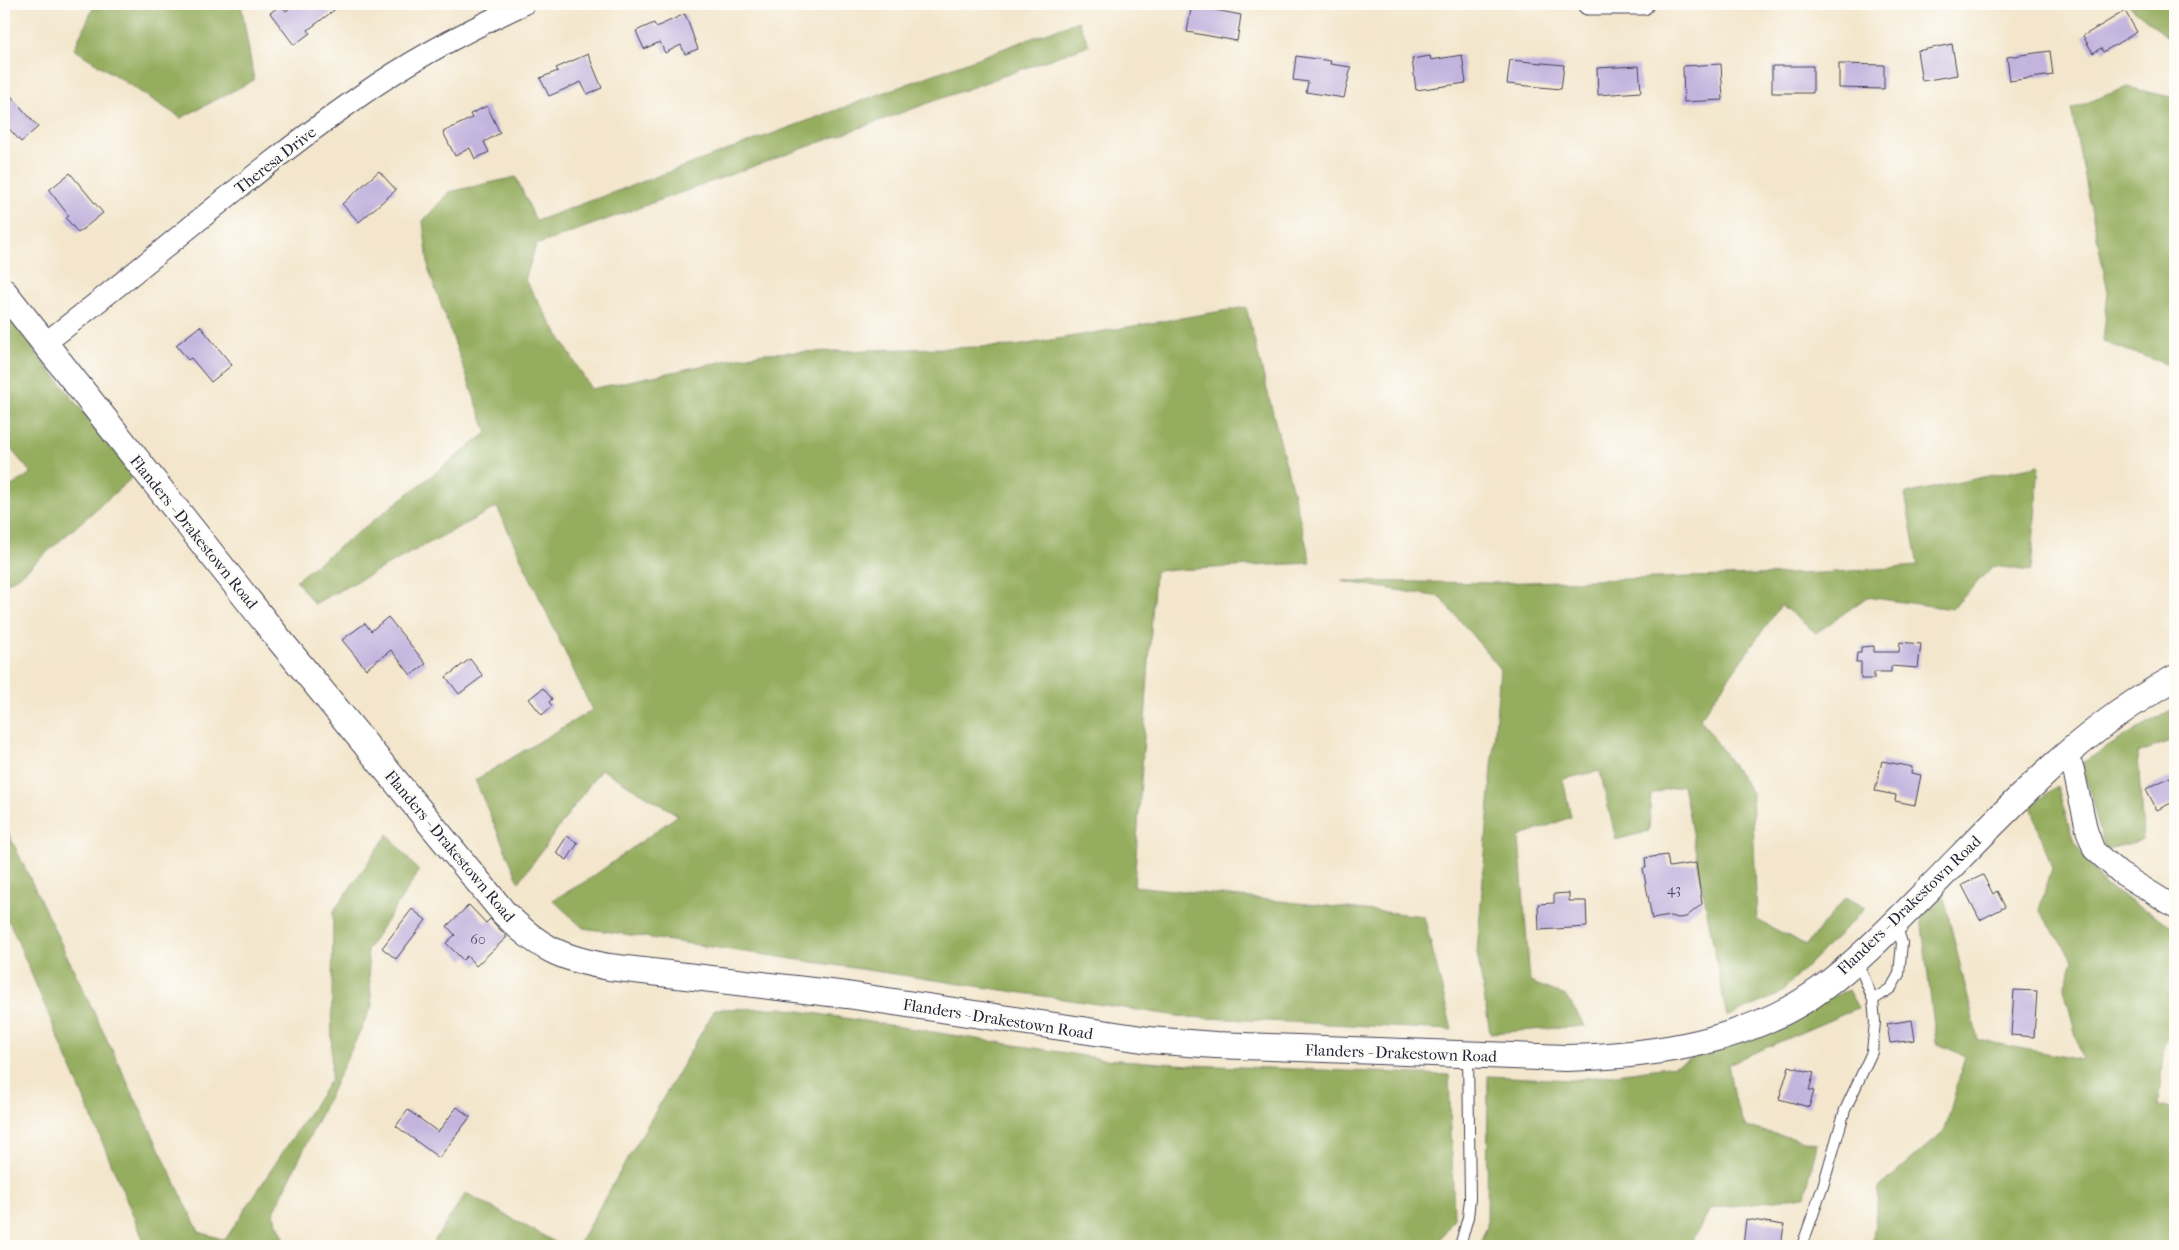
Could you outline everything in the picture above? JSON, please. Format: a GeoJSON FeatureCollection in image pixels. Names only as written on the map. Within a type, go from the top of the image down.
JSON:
{"type":"FeatureCollection","features":[{"type":"Feature","properties":{"kind":"street","name":"Theresa Drive"},"geometry":{"type":"LineString","coordinates":[[45,343],[295,143],[362,95],[433,50],[524,4]]}},
{"type":"Feature","properties":{"kind":"street"},"geometry":{"type":"LineString","coordinates":[[1588,4],[1643,4]]}},
{"type":"Feature","properties":{"kind":"street","name":"Flanders - Drakestown Road"},"geometry":{"type":"LineString","coordinates":[[4,292],[272,630],[485,892],[525,934],[552,951],[575,960],[609,967],[856,997],[1149,1040],[1215,1045],[1468,1056],[1566,1058],[1613,1057],[1652,1053],[1736,1031],[1782,1012],[1820,989],[1895,923],[2018,798],[2064,755],[2122,710],[2175,678]]}},
{"type":"Feature","properties":{"kind":"street"},"geometry":{"type":"LineString","coordinates":[[2064,755],[2073,768],[2087,831],[2094,850],[2120,873],[2175,907]]}},
{"type":"Feature","properties":{"kind":"lane"},"geometry":{"type":"LineString","coordinates":[[1873,1000],[1891,988],[1899,974],[1902,943],[1895,923]]}},
{"type":"Feature","properties":{"kind":"lane"},"geometry":{"type":"LineString","coordinates":[[1802,1246],[1823,1186],[1845,1110],[1872,1052],[1875,1022],[1873,1000],[1863,975],[1854,961]]}},
{"type":"Feature","properties":{"kind":"lane"},"geometry":{"type":"LineString","coordinates":[[1460,1246],[1468,1218],[1470,1199],[1468,1056]]}},
{"type":"Feature","properties":{"kind":"green space"},"geometry":{"type":"Polygon","coordinates":[[[95,4],[241,4],[254,80],[181,118],[74,49],[95,4]]]}},
{"type":"Feature","properties":{"kind":"green space"},"geometry":{"type":"Polygon","coordinates":[[[2127,4],[2167,4],[2175,8],[2175,43],[2127,4]]]}},
{"type":"Feature","properties":{"kind":"green space"},"geometry":{"type":"Polygon","coordinates":[[[1078,21],[1089,45],[536,245],[525,280],[591,389],[763,353],[1016,346],[1246,307],[1311,563],[1155,571],[1134,886],[1424,916],[1452,1030],[1185,1017],[583,928],[553,900],[588,880],[678,815],[601,769],[519,882],[475,780],[592,710],[497,507],[314,604],[296,580],[487,433],[429,271],[423,221],[449,192],[516,177],[536,221],[1078,21]]]}},
{"type":"Feature","properties":{"kind":"green space"},"geometry":{"type":"Polygon","coordinates":[[[2127,87],[2175,98],[2175,367],[2103,342],[2108,292],[2071,109],[2127,87]]]}},
{"type":"Feature","properties":{"kind":"green space"},"geometry":{"type":"Polygon","coordinates":[[[9,318],[134,476],[22,574],[4,585],[4,491],[31,473],[4,441],[4,323],[9,318]]]}},
{"type":"Feature","properties":{"kind":"green space"},"geometry":{"type":"Polygon","coordinates":[[[2039,465],[2031,571],[1993,566],[1952,609],[1867,597],[1816,633],[1781,605],[1700,718],[1752,793],[1757,920],[1806,945],[1846,897],[1866,908],[1778,995],[1727,1017],[1683,785],[1651,794],[1649,831],[1616,840],[1600,771],[1563,779],[1571,817],[1519,837],[1530,982],[1566,996],[1585,1026],[1490,1033],[1477,952],[1500,668],[1440,597],[1341,581],[1496,583],[1822,573],[1918,566],[1905,494],[2039,465]]]}},
{"type":"Feature","properties":{"kind":"green space"},"geometry":{"type":"Polygon","coordinates":[[[2175,708],[2175,739],[2138,753],[2143,840],[2105,850],[2082,763],[2138,728],[2175,708]]]}},
{"type":"Feature","properties":{"kind":"green space"},"geometry":{"type":"Polygon","coordinates":[[[2057,786],[2074,842],[2104,885],[2175,928],[2175,1022],[2164,1045],[2158,1106],[2175,1109],[2175,1246],[1872,1246],[1879,1188],[1945,1130],[1965,1056],[1936,1043],[1921,917],[1943,893],[1978,1040],[2082,1060],[2064,988],[2073,960],[2039,910],[2052,868],[2031,806],[2057,786]]]}},
{"type":"Feature","properties":{"kind":"green space"},"geometry":{"type":"Polygon","coordinates":[[[4,824],[199,1232],[225,1240],[331,1079],[333,912],[388,834],[419,872],[367,950],[372,1006],[273,1214],[288,1246],[146,1246],[10,923],[4,919],[4,824]]]}},
{"type":"Feature","properties":{"kind":"green space"},"geometry":{"type":"Polygon","coordinates":[[[1848,990],[1858,1008],[1728,1064],[1734,1099],[1746,1127],[1817,1144],[1805,1196],[1710,1209],[1690,1246],[1478,1246],[1487,1227],[1488,1076],[1572,1080],[1675,1066],[1848,990]]]}},
{"type":"Feature","properties":{"kind":"green space"},"geometry":{"type":"Polygon","coordinates":[[[781,1008],[1104,1059],[1191,1065],[1449,1075],[1454,1218],[1436,1246],[577,1246],[715,1009],[781,1008]]]}},
{"type":"Feature","properties":{"kind":"green space"},"geometry":{"type":"Polygon","coordinates":[[[466,1193],[562,1246],[431,1246],[466,1193]]]}},
{"type":"Feature","properties":{"kind":"building"},"geometry":{"type":"Polygon","coordinates":[[[296,4],[342,4],[308,30],[310,33],[294,45],[270,13],[281,5],[286,11],[296,4]]]}},
{"type":"Feature","properties":{"kind":"building"},"geometry":{"type":"Polygon","coordinates":[[[1192,4],[1210,5],[1210,9],[1241,15],[1237,41],[1187,32],[1192,4]]]}},
{"type":"Feature","properties":{"kind":"building"},"geometry":{"type":"Polygon","coordinates":[[[2125,11],[2137,32],[2103,52],[2101,48],[2093,53],[2083,36],[2125,11]]]}},
{"type":"Feature","properties":{"kind":"building"},"geometry":{"type":"Polygon","coordinates":[[[685,14],[698,49],[685,54],[681,45],[665,53],[660,42],[644,49],[636,31],[654,23],[656,27],[685,14]]]}},
{"type":"Feature","properties":{"kind":"building"},"geometry":{"type":"Polygon","coordinates":[[[1952,44],[1957,75],[1922,81],[1917,51],[1952,44]]]}},
{"type":"Feature","properties":{"kind":"building"},"geometry":{"type":"Polygon","coordinates":[[[2050,51],[2053,75],[2010,81],[2007,57],[2050,51]]]}},
{"type":"Feature","properties":{"kind":"building"},"geometry":{"type":"Polygon","coordinates":[[[588,54],[602,88],[587,94],[581,82],[549,96],[540,78],[558,71],[556,68],[588,54]]]}},
{"type":"Feature","properties":{"kind":"building"},"geometry":{"type":"Polygon","coordinates":[[[1462,55],[1466,83],[1416,90],[1412,59],[1430,56],[1431,60],[1462,55]]]}},
{"type":"Feature","properties":{"kind":"building"},"geometry":{"type":"Polygon","coordinates":[[[1296,56],[1331,61],[1330,64],[1351,67],[1344,98],[1306,92],[1308,82],[1293,80],[1296,56]]]}},
{"type":"Feature","properties":{"kind":"building"},"geometry":{"type":"Polygon","coordinates":[[[1510,60],[1564,65],[1561,89],[1507,84],[1510,60]]]}},
{"type":"Feature","properties":{"kind":"building"},"geometry":{"type":"Polygon","coordinates":[[[1721,64],[1723,100],[1684,102],[1683,66],[1721,64]]]}},
{"type":"Feature","properties":{"kind":"building"},"geometry":{"type":"Polygon","coordinates":[[[1839,64],[1884,65],[1884,89],[1839,88],[1839,64]]]}},
{"type":"Feature","properties":{"kind":"building"},"geometry":{"type":"Polygon","coordinates":[[[1639,66],[1641,92],[1598,95],[1597,68],[1639,66]]]}},
{"type":"Feature","properties":{"kind":"building"},"geometry":{"type":"Polygon","coordinates":[[[1772,66],[1813,66],[1813,93],[1772,93],[1772,66]]]}},
{"type":"Feature","properties":{"kind":"building"},"geometry":{"type":"Polygon","coordinates":[[[4,88],[38,127],[21,142],[4,123],[4,88]]]}},
{"type":"Feature","properties":{"kind":"building"},"geometry":{"type":"Polygon","coordinates":[[[487,106],[500,133],[484,142],[489,152],[475,159],[470,148],[455,156],[443,132],[472,118],[470,114],[487,106]]]}},
{"type":"Feature","properties":{"kind":"building"},"geometry":{"type":"Polygon","coordinates":[[[379,171],[396,190],[359,222],[342,204],[379,171]]]}},
{"type":"Feature","properties":{"kind":"building"},"geometry":{"type":"Polygon","coordinates":[[[70,173],[103,213],[78,233],[66,218],[69,216],[49,190],[70,173]]]}},
{"type":"Feature","properties":{"kind":"building"},"geometry":{"type":"Polygon","coordinates":[[[200,326],[232,365],[211,382],[191,358],[188,360],[176,345],[200,326]]]}},
{"type":"Feature","properties":{"kind":"building"},"geometry":{"type":"Polygon","coordinates":[[[388,617],[426,664],[411,675],[391,650],[366,669],[342,640],[365,623],[371,631],[388,617]]]}},
{"type":"Feature","properties":{"kind":"building"},"geometry":{"type":"Polygon","coordinates":[[[1900,642],[1921,644],[1918,668],[1891,666],[1891,672],[1874,672],[1874,679],[1861,679],[1861,662],[1856,662],[1857,653],[1861,653],[1861,647],[1874,646],[1874,652],[1899,652],[1900,642]]]}},
{"type":"Feature","properties":{"kind":"building"},"geometry":{"type":"Polygon","coordinates":[[[470,659],[483,676],[459,694],[446,677],[470,659]]]}},
{"type":"Feature","properties":{"kind":"building"},"geometry":{"type":"Polygon","coordinates":[[[543,688],[552,699],[549,702],[552,706],[542,715],[529,699],[543,688]]]}},
{"type":"Feature","properties":{"kind":"building"},"geometry":{"type":"Polygon","coordinates":[[[1882,761],[1912,767],[1911,773],[1921,775],[1915,805],[1895,801],[1896,795],[1875,791],[1882,761]]]}},
{"type":"Feature","properties":{"kind":"building"},"geometry":{"type":"Polygon","coordinates":[[[2170,777],[2175,788],[2175,801],[2157,810],[2146,789],[2170,777]]]}},
{"type":"Feature","properties":{"kind":"building"},"geometry":{"type":"Polygon","coordinates":[[[567,836],[578,843],[567,860],[556,853],[567,836]]]}},
{"type":"Feature","properties":{"kind":"building"},"geometry":{"type":"Polygon","coordinates":[[[1667,855],[1669,867],[1696,863],[1702,904],[1686,917],[1670,916],[1652,919],[1643,868],[1646,868],[1645,858],[1667,855]]]}},
{"type":"Feature","properties":{"kind":"building"},"geometry":{"type":"Polygon","coordinates":[[[1983,875],[1993,894],[1997,891],[2005,907],[1980,920],[1962,885],[1983,875]]]}},
{"type":"Feature","properties":{"kind":"building"},"geometry":{"type":"Polygon","coordinates":[[[1569,893],[1569,901],[1586,901],[1587,927],[1539,930],[1538,904],[1554,903],[1554,894],[1569,893]]]}},
{"type":"Feature","properties":{"kind":"building"},"geometry":{"type":"Polygon","coordinates":[[[469,905],[486,923],[490,919],[507,937],[476,966],[467,956],[463,960],[446,943],[455,935],[447,926],[469,905]]]}},
{"type":"Feature","properties":{"kind":"building"},"geometry":{"type":"Polygon","coordinates":[[[412,909],[426,920],[396,959],[382,948],[412,909]]]}},
{"type":"Feature","properties":{"kind":"building"},"geometry":{"type":"Polygon","coordinates":[[[2014,990],[2037,991],[2034,1037],[2011,1035],[2014,990]]]}},
{"type":"Feature","properties":{"kind":"building"},"geometry":{"type":"Polygon","coordinates":[[[1912,1020],[1915,1040],[1890,1043],[1887,1024],[1912,1020]]]}},
{"type":"Feature","properties":{"kind":"building"},"geometry":{"type":"Polygon","coordinates":[[[1789,1066],[1814,1073],[1809,1090],[1814,1091],[1809,1107],[1779,1099],[1789,1066]]]}},
{"type":"Feature","properties":{"kind":"building"},"geometry":{"type":"Polygon","coordinates":[[[457,1107],[470,1117],[439,1158],[396,1126],[408,1110],[438,1132],[457,1107]]]}},
{"type":"Feature","properties":{"kind":"building"},"geometry":{"type":"Polygon","coordinates":[[[1746,1219],[1784,1225],[1781,1246],[1743,1246],[1746,1219]]]}}]}
